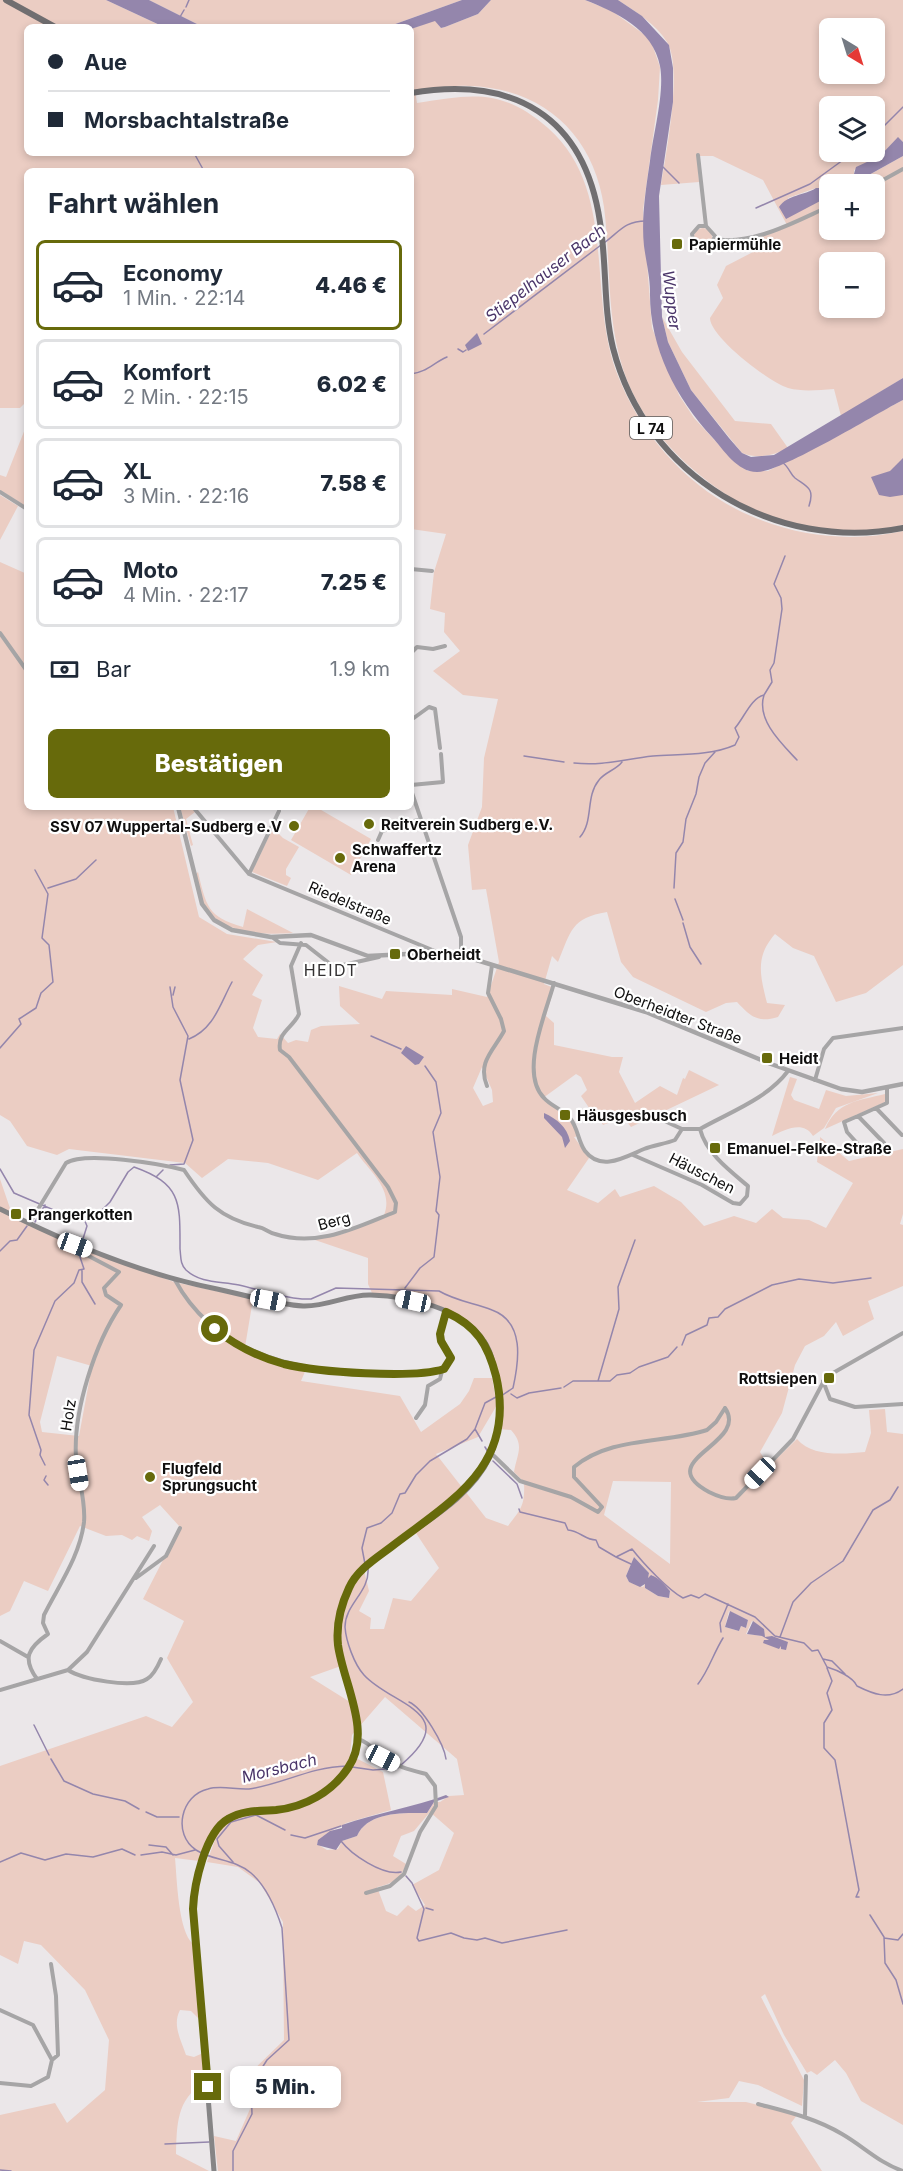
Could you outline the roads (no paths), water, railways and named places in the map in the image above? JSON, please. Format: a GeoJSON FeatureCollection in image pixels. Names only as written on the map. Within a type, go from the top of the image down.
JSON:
{"type":"FeatureCollection","features":[{"type":"Feature","properties":{"kind":"main road"},"geometry":{"type":"LineString","coordinates":[[6,0],[50,24]]}},
{"type":"Feature","properties":{"kind":"main road","name":"L 74"},"geometry":{"type":"LineString","coordinates":[[414,93],[455,88],[484,90],[507,96],[541,113],[560,130],[577,153],[589,178],[599,211],[609,330],[624,378],[657,438],[691,474],[734,504],[788,525],[845,534],[903,528]]}},
{"type":"Feature","properties":{"kind":"main road"},"geometry":{"type":"LineString","coordinates":[[0,1209],[75,1245],[175,1281],[301,1306],[372,1295],[413,1301],[446,1312],[470,1326],[484,1341],[492,1361],[499,1397],[498,1424],[491,1454],[477,1477],[462,1494],[367,1566],[348,1591],[338,1632],[340,1655],[354,1704],[356,1739],[353,1761],[324,1793],[301,1805],[254,1810],[228,1819],[217,1830],[205,1853],[195,1883],[193,1909],[214,2171]]}},
{"type":"Feature","properties":{"kind":"street"},"geometry":{"type":"LineString","coordinates":[[698,155],[706,226]]}},
{"type":"Feature","properties":{"kind":"street"},"geometry":{"type":"LineString","coordinates":[[885,179],[903,169]]}},
{"type":"Feature","properties":{"kind":"street"},"geometry":{"type":"LineString","coordinates":[[714,239],[729,242],[750,237],[787,225],[819,211]]}},
{"type":"Feature","properties":{"kind":"street"},"geometry":{"type":"LineString","coordinates":[[699,226],[706,226],[712,230],[714,239],[711,246],[704,249],[694,244],[691,238],[693,231],[699,226]]}},
{"type":"Feature","properties":{"kind":"street"},"geometry":{"type":"LineString","coordinates":[[0,492],[24,507]]}},
{"type":"Feature","properties":{"kind":"street"},"geometry":{"type":"LineString","coordinates":[[414,569],[432,571]]}},
{"type":"Feature","properties":{"kind":"street"},"geometry":{"type":"LineString","coordinates":[[0,633],[24,666]]}},
{"type":"Feature","properties":{"kind":"street"},"geometry":{"type":"LineString","coordinates":[[414,650],[417,647],[433,649],[445,646]]}},
{"type":"Feature","properties":{"kind":"street"},"geometry":{"type":"LineString","coordinates":[[414,718],[429,707],[435,708],[440,748]]}},
{"type":"Feature","properties":{"kind":"street"},"geometry":{"type":"LineString","coordinates":[[414,785],[443,782],[441,754]]}},
{"type":"Feature","properties":{"kind":"street"},"geometry":{"type":"LineString","coordinates":[[414,799],[461,937],[461,956]]}},
{"type":"Feature","properties":{"kind":"street"},"geometry":{"type":"LineString","coordinates":[[179,810],[199,897],[207,913],[218,923],[232,930],[271,937],[311,935],[360,955],[443,954]]}},
{"type":"Feature","properties":{"kind":"street","name":"Riedelstraße"},"geometry":{"type":"LineString","coordinates":[[196,810],[249,874],[443,954]]}},
{"type":"Feature","properties":{"kind":"street"},"geometry":{"type":"LineString","coordinates":[[249,874],[279,811]]}},
{"type":"Feature","properties":{"kind":"street"},"geometry":{"type":"LineString","coordinates":[[378,840],[382,831],[421,819]]}},
{"type":"Feature","properties":{"kind":"street"},"geometry":{"type":"LineString","coordinates":[[271,937],[280,943],[301,943],[334,967],[382,956]]}},
{"type":"Feature","properties":{"kind":"street","name":"Berg"},"geometry":{"type":"LineString","coordinates":[[29,1224],[66,1163],[88,1158],[137,1161],[184,1170],[199,1193],[220,1212],[241,1224],[292,1237],[331,1237],[396,1212],[396,1203],[388,1187],[290,1057],[280,1050],[279,1041],[282,1034],[299,1014],[291,966],[301,943]]}},
{"type":"Feature","properties":{"kind":"street","name":"Oberheidter Straße"},"geometry":{"type":"LineString","coordinates":[[443,954],[492,964],[646,1012],[788,1071],[855,1092],[903,1084]]}},
{"type":"Feature","properties":{"kind":"street"},"geometry":{"type":"LineString","coordinates":[[486,1086],[483,1071],[485,1062],[504,1031],[501,1019],[488,993],[492,964]]}},
{"type":"Feature","properties":{"kind":"street"},"geometry":{"type":"LineString","coordinates":[[554,983],[534,1057],[537,1086],[542,1097],[569,1117],[579,1133],[582,1148],[589,1156],[601,1161],[615,1161],[675,1140],[682,1129]]}},
{"type":"Feature","properties":{"kind":"street"},"geometry":{"type":"LineString","coordinates":[[814,1080],[824,1049],[833,1038],[903,1028]]}},
{"type":"Feature","properties":{"kind":"street"},"geometry":{"type":"LineString","coordinates":[[658,1118],[682,1129],[700,1130],[776,1084],[788,1071]]}},
{"type":"Feature","properties":{"kind":"street"},"geometry":{"type":"LineString","coordinates":[[866,1153],[847,1132],[844,1122],[889,1102],[887,1088]]}},
{"type":"Feature","properties":{"kind":"street"},"geometry":{"type":"LineString","coordinates":[[876,1108],[902,1136]]}},
{"type":"Feature","properties":{"kind":"street"},"geometry":{"type":"LineString","coordinates":[[858,1116],[884,1143]]}},
{"type":"Feature","properties":{"kind":"street","name":"Häuschen"},"geometry":{"type":"LineString","coordinates":[[633,1155],[702,1185],[733,1203],[740,1204],[746,1199],[748,1186],[713,1152],[700,1130]]}},
{"type":"Feature","properties":{"kind":"street","name":"Holz"},"geometry":{"type":"LineString","coordinates":[[28,1657],[35,1646],[48,1634],[43,1623],[44,1615],[73,1561],[83,1526],[76,1450],[82,1402],[92,1362],[121,1305],[106,1295],[104,1288],[119,1272],[83,1253],[75,1245]]}},
{"type":"Feature","properties":{"kind":"street"},"geometry":{"type":"LineString","coordinates":[[175,1281],[210,1325],[235,1344],[265,1358],[292,1365],[387,1374],[442,1371]]}},
{"type":"Feature","properties":{"kind":"street"},"geometry":{"type":"LineString","coordinates":[[416,1418],[425,1405],[428,1386],[440,1379],[442,1371],[451,1358],[441,1341],[440,1334],[446,1312]]}},
{"type":"Feature","properties":{"kind":"street"},"geometry":{"type":"LineString","coordinates":[[491,1454],[520,1481],[567,1495],[598,1512],[602,1509],[600,1504],[574,1477],[574,1467],[584,1459],[642,1441],[707,1430],[716,1422],[725,1408],[728,1411],[726,1428],[714,1445],[693,1461],[690,1475],[692,1480],[717,1496],[730,1499],[736,1497],[793,1439],[823,1380],[903,1333]]}},
{"type":"Feature","properties":{"kind":"street"},"geometry":{"type":"LineString","coordinates":[[823,1380],[827,1395],[839,1404],[855,1407],[903,1404]]}},
{"type":"Feature","properties":{"kind":"street"},"geometry":{"type":"LineString","coordinates":[[136,1578],[166,1556],[180,1528]]}},
{"type":"Feature","properties":{"kind":"street"},"geometry":{"type":"LineString","coordinates":[[0,1690],[68,1670],[87,1652],[136,1578],[154,1546]]}},
{"type":"Feature","properties":{"kind":"street"},"geometry":{"type":"LineString","coordinates":[[0,1641],[28,1657],[29,1666],[37,1679]]}},
{"type":"Feature","properties":{"kind":"street"},"geometry":{"type":"LineString","coordinates":[[68,1670],[78,1676],[137,1682],[150,1677],[161,1659]]}},
{"type":"Feature","properties":{"kind":"street"},"geometry":{"type":"LineString","coordinates":[[356,1739],[366,1742],[381,1756],[402,1768],[431,1778],[435,1786],[433,1814],[420,1832],[404,1874],[390,1886],[366,1893]]}},
{"type":"Feature","properties":{"kind":"street"},"geometry":{"type":"LineString","coordinates":[[51,1964],[57,1996],[56,2025],[59,2052],[52,2060]]}},
{"type":"Feature","properties":{"kind":"street"},"geometry":{"type":"LineString","coordinates":[[0,2010],[33,2025],[52,2060],[52,2068],[46,2079],[34,2085],[0,2083]]}},
{"type":"Feature","properties":{"kind":"street"},"geometry":{"type":"LineString","coordinates":[[805,2115],[806,2076]]}},
{"type":"Feature","properties":{"kind":"street"},"geometry":{"type":"LineString","coordinates":[[758,2104],[805,2115],[845,2135],[889,2166],[903,2171]]}},
{"type":"Feature","properties":{"kind":"waterway"},"geometry":{"type":"LineString","coordinates":[[186,7],[189,0]]}},
{"type":"Feature","properties":{"kind":"waterway"},"geometry":{"type":"LineString","coordinates":[[180,17],[184,10]]}},
{"type":"Feature","properties":{"kind":"waterway"},"geometry":{"type":"LineString","coordinates":[[885,125],[903,107]]}},
{"type":"Feature","properties":{"kind":"waterway"},"geometry":{"type":"LineString","coordinates":[[196,156],[202,168]]}},
{"type":"Feature","properties":{"kind":"waterway"},"geometry":{"type":"LineString","coordinates":[[756,208],[810,184],[840,162]]}},
{"type":"Feature","properties":{"kind":"waterway"},"geometry":{"type":"LineString","coordinates":[[663,167],[679,183]]}},
{"type":"Feature","properties":{"kind":"waterway","name":"Stiepelhauser Bach"},"geometry":{"type":"LineString","coordinates":[[604,243],[628,225],[646,221]]}},
{"type":"Feature","properties":{"kind":"waterway","name":"Stiepelhauser Bach"},"geometry":{"type":"LineString","coordinates":[[484,334],[601,245]]}},
{"type":"Feature","properties":{"kind":"waterway","name":"Stiepelhauser Bach"},"geometry":{"type":"LineString","coordinates":[[458,349],[463,352],[466,350]]}},
{"type":"Feature","properties":{"kind":"waterway","name":"Stiepelhauser Bach"},"geometry":{"type":"LineString","coordinates":[[414,374],[447,357]]}},
{"type":"Feature","properties":{"kind":"waterway"},"geometry":{"type":"LineString","coordinates":[[783,463],[793,476],[809,489],[811,495],[809,506]]}},
{"type":"Feature","properties":{"kind":"waterway"},"geometry":{"type":"LineString","coordinates":[[574,763],[605,763],[653,756],[705,753],[735,745],[739,737],[735,728],[751,704],[764,695],[772,682],[770,670],[774,663],[782,609],[781,598],[774,584],[785,556]]}},
{"type":"Feature","properties":{"kind":"waterway"},"geometry":{"type":"LineString","coordinates":[[764,695],[763,704],[767,722],[778,739],[797,760]]}},
{"type":"Feature","properties":{"kind":"waterway"},"geometry":{"type":"LineString","coordinates":[[674,888],[676,853],[683,842],[686,819],[705,763],[715,752]]}},
{"type":"Feature","properties":{"kind":"waterway"},"geometry":{"type":"LineString","coordinates":[[524,756],[564,762]]}},
{"type":"Feature","properties":{"kind":"waterway"},"geometry":{"type":"LineString","coordinates":[[580,837],[587,824],[595,787],[601,777],[622,762]]}},
{"type":"Feature","properties":{"kind":"waterway"},"geometry":{"type":"LineString","coordinates":[[48,888],[76,879],[96,860]]}},
{"type":"Feature","properties":{"kind":"waterway"},"geometry":{"type":"LineString","coordinates":[[0,1048],[21,1024],[19,1019],[36,1008],[41,993],[53,982],[49,945],[42,938],[48,894],[35,870]]}},
{"type":"Feature","properties":{"kind":"waterway"},"geometry":{"type":"LineString","coordinates":[[675,899],[683,920]]}},
{"type":"Feature","properties":{"kind":"waterway"},"geometry":{"type":"LineString","coordinates":[[683,923],[690,947],[701,964]]}},
{"type":"Feature","properties":{"kind":"waterway"},"geometry":{"type":"LineString","coordinates":[[189,1039],[205,1029],[220,1007],[232,982]]}},
{"type":"Feature","properties":{"kind":"waterway"},"geometry":{"type":"LineString","coordinates":[[170,987],[173,1007],[188,1036],[180,1080],[193,1140],[184,1164],[170,1165]]}},
{"type":"Feature","properties":{"kind":"waterway"},"geometry":{"type":"LineString","coordinates":[[173,995],[175,987]]}},
{"type":"Feature","properties":{"kind":"waterway"},"geometry":{"type":"LineString","coordinates":[[371,1036],[401,1049]]}},
{"type":"Feature","properties":{"kind":"waterway"},"geometry":{"type":"LineString","coordinates":[[405,1288],[420,1268],[434,1257],[439,1215],[436,1211],[440,1177],[433,1132],[441,1113],[436,1082],[425,1066]]}},
{"type":"Feature","properties":{"kind":"waterway","name":"Morsbach"},"geometry":{"type":"LineString","coordinates":[[0,1169],[14,1193],[63,1214],[85,1217],[101,1211],[110,1202],[128,1172],[134,1167],[150,1174],[170,1188],[175,1197],[180,1219],[181,1260],[186,1270],[198,1278],[302,1299],[311,1299],[336,1288],[439,1291],[458,1300],[492,1310],[510,1323],[517,1343],[518,1355],[513,1388],[501,1396]]}},
{"type":"Feature","properties":{"kind":"waterway","name":"Morsbach"},"geometry":{"type":"LineString","coordinates":[[157,1176],[163,1170]]}},
{"type":"Feature","properties":{"kind":"waterway"},"geometry":{"type":"LineString","coordinates":[[35,1222],[45,1205]]}},
{"type":"Feature","properties":{"kind":"waterway"},"geometry":{"type":"LineString","coordinates":[[82,1242],[87,1226],[84,1219]]}},
{"type":"Feature","properties":{"kind":"waterway"},"geometry":{"type":"LineString","coordinates":[[0,1251],[10,1241],[17,1240],[27,1226]]}},
{"type":"Feature","properties":{"kind":"waterway"},"geometry":{"type":"LineString","coordinates":[[598,1381],[619,1309],[618,1287],[635,1240]]}},
{"type":"Feature","properties":{"kind":"waterway"},"geometry":{"type":"LineString","coordinates":[[45,1465],[29,1415],[34,1350],[55,1301],[74,1283],[79,1270],[84,1269],[79,1254]]}},
{"type":"Feature","properties":{"kind":"waterway"},"geometry":{"type":"LineString","coordinates":[[82,1270],[82,1282],[95,1304]]}},
{"type":"Feature","properties":{"kind":"waterway"},"geometry":{"type":"LineString","coordinates":[[682,1345],[686,1335],[707,1325],[709,1318],[718,1317],[725,1309],[772,1285],[799,1279],[833,1283],[871,1278]]}},
{"type":"Feature","properties":{"kind":"waterway"},"geometry":{"type":"LineString","coordinates":[[564,1387],[573,1381],[610,1381],[617,1375],[630,1373],[639,1367],[668,1357],[677,1347]]}},
{"type":"Feature","properties":{"kind":"waterway"},"geometry":{"type":"LineString","coordinates":[[511,1394],[517,1398],[529,1393],[561,1388]]}},
{"type":"Feature","properties":{"kind":"waterway","name":"Morsbach"},"geometry":{"type":"LineString","coordinates":[[365,1564],[362,1548],[367,1528],[381,1523],[392,1513],[400,1494],[405,1493],[416,1475],[430,1461],[467,1439],[475,1429],[485,1403],[496,1397]]}},
{"type":"Feature","properties":{"kind":"waterway"},"geometry":{"type":"LineString","coordinates":[[475,1429],[482,1441]]}},
{"type":"Feature","properties":{"kind":"waterway"},"geometry":{"type":"LineString","coordinates":[[485,1447],[488,1452]]}},
{"type":"Feature","properties":{"kind":"waterway"},"geometry":{"type":"LineString","coordinates":[[493,1461],[517,1484],[522,1498]]}},
{"type":"Feature","properties":{"kind":"waterway"},"geometry":{"type":"LineString","coordinates":[[46,1476],[44,1480],[48,1485]]}},
{"type":"Feature","properties":{"kind":"waterway"},"geometry":{"type":"LineString","coordinates":[[780,1637],[793,1602],[811,1583],[843,1561],[873,1510],[890,1500],[898,1487]]}},
{"type":"Feature","properties":{"kind":"waterway"},"geometry":{"type":"LineString","coordinates":[[519,1509],[520,1512],[565,1523],[568,1530],[596,1540],[599,1547],[616,1557],[632,1549],[663,1583],[683,1598],[691,1595],[699,1598],[705,1594],[755,1617],[775,1636],[804,1643],[812,1651],[818,1650],[827,1667],[844,1674],[863,1689],[886,1695],[903,1689]]}},
{"type":"Feature","properties":{"kind":"waterway"},"geometry":{"type":"LineString","coordinates":[[616,1557],[631,1564]]}},
{"type":"Feature","properties":{"kind":"waterway","name":"Morsbach"},"geometry":{"type":"LineString","coordinates":[[368,1568],[368,1576],[362,1591],[346,1619],[346,1633],[354,1659],[364,1675],[376,1686],[417,1712],[424,1721],[426,1733],[419,1747],[401,1765]]}},
{"type":"Feature","properties":{"kind":"waterway"},"geometry":{"type":"LineString","coordinates":[[721,1632],[720,1623],[728,1604]]}},
{"type":"Feature","properties":{"kind":"waterway"},"geometry":{"type":"LineString","coordinates":[[698,1684],[723,1638]]}},
{"type":"Feature","properties":{"kind":"waterway"},"geometry":{"type":"LineString","coordinates":[[823,1659],[832,1661],[845,1674]]}},
{"type":"Feature","properties":{"kind":"waterway"},"geometry":{"type":"LineString","coordinates":[[827,1668],[832,1681],[827,1693],[832,1710],[824,1723],[824,1748],[835,1760],[859,1890],[856,1897],[859,1897]]}},
{"type":"Feature","properties":{"kind":"waterway"},"geometry":{"type":"LineString","coordinates":[[409,1702],[420,1711],[432,1727],[446,1759]]}},
{"type":"Feature","properties":{"kind":"waterway"},"geometry":{"type":"LineString","coordinates":[[34,1725],[49,1755]]}},
{"type":"Feature","properties":{"kind":"waterway"},"geometry":{"type":"LineString","coordinates":[[51,1759],[64,1781],[93,1794],[125,1801],[139,1809]]}},
{"type":"Feature","properties":{"kind":"waterway","name":"Morsbach"},"geometry":{"type":"LineString","coordinates":[[233,2171],[233,2151],[252,2114],[251,2085],[267,2060],[289,2040],[282,1928],[270,1898],[261,1884],[245,1868],[196,1850],[184,1835],[183,1816],[191,1799],[208,1789],[262,1787],[321,1769],[347,1766]]}},
{"type":"Feature","properties":{"kind":"waterway","name":"Morsbach"},"geometry":{"type":"LineString","coordinates":[[352,1767],[373,1770],[398,1768]]}},
{"type":"Feature","properties":{"kind":"waterway"},"geometry":{"type":"LineString","coordinates":[[146,1812],[157,1817],[179,1817]]}},
{"type":"Feature","properties":{"kind":"waterway"},"geometry":{"type":"LineString","coordinates":[[233,1862],[219,1846],[217,1839],[231,1822],[256,1815],[285,1830]]}},
{"type":"Feature","properties":{"kind":"waterway"},"geometry":{"type":"LineString","coordinates":[[291,1835],[305,1838],[341,1826]]}},
{"type":"Feature","properties":{"kind":"waterway"},"geometry":{"type":"LineString","coordinates":[[341,1841],[359,1858],[368,1863],[385,1871],[401,1872]]}},
{"type":"Feature","properties":{"kind":"waterway"},"geometry":{"type":"LineString","coordinates":[[149,1845],[166,1847],[173,1855]]}},
{"type":"Feature","properties":{"kind":"waterway"},"geometry":{"type":"LineString","coordinates":[[0,1862],[21,1853],[45,1860],[66,1854],[93,1857],[122,1849],[135,1855]]}},
{"type":"Feature","properties":{"kind":"waterway"},"geometry":{"type":"LineString","coordinates":[[141,1855],[162,1852],[176,1855],[195,1850]]}},
{"type":"Feature","properties":{"kind":"waterway"},"geometry":{"type":"LineString","coordinates":[[406,1876],[412,1883],[424,1909],[417,1938],[419,1941],[451,1933],[464,1938],[477,1940],[485,1938],[502,1943],[567,1930]]}},
{"type":"Feature","properties":{"kind":"waterway"},"geometry":{"type":"LineString","coordinates":[[426,1908],[433,1910]]}},
{"type":"Feature","properties":{"kind":"waterway"},"geometry":{"type":"LineString","coordinates":[[870,1915],[884,1937],[885,1963],[896,1980],[903,2004]]}},
{"type":"Feature","properties":{"kind":"waterway"},"geometry":{"type":"LineString","coordinates":[[884,1938],[898,1940],[903,1934]]}},
{"type":"Feature","properties":{"kind":"waterway"},"geometry":{"type":"LineString","coordinates":[[165,2144],[209,2142]]}},
{"type":"Feature","properties":{"kind":"waterway"},"geometry":{"type":"LineString","coordinates":[[0,2170],[11,2171]]}},
{"type":"Feature","properties":{"kind":"place","name":"Papiermühle"},"geometry":{"type":"Point","coordinates":[677,244]}},
{"type":"Feature","properties":{"kind":"place","name":"Reitverein Sudberg e.V."},"geometry":{"type":"Point","coordinates":[369,824]}},
{"type":"Feature","properties":{"kind":"place","name":"SSV 07 Wuppertal-Sudberg e.V"},"geometry":{"type":"Point","coordinates":[294,826]}},
{"type":"Feature","properties":{"kind":"place","name":"Schwaffertz Arena"},"geometry":{"type":"Point","coordinates":[340,858]}},
{"type":"Feature","properties":{"kind":"place","name":"Oberheidt"},"geometry":{"type":"Point","coordinates":[395,954]}},
{"type":"Feature","properties":{"kind":"place","name":"Heidt"},"geometry":{"type":"Point","coordinates":[767,1058]}},
{"type":"Feature","properties":{"kind":"place","name":"Häusgesbusch"},"geometry":{"type":"Point","coordinates":[565,1115]}},
{"type":"Feature","properties":{"kind":"place","name":"Emanuel-Felke-Straße"},"geometry":{"type":"Point","coordinates":[715,1148]}},
{"type":"Feature","properties":{"kind":"place","name":"Prangerkotten"},"geometry":{"type":"Point","coordinates":[16,1214]}},
{"type":"Feature","properties":{"kind":"place","name":"Rottsiepen"},"geometry":{"type":"Point","coordinates":[829,1378]}},
{"type":"Feature","properties":{"kind":"place","name":"Flugfeld Sprungsucht"},"geometry":{"type":"Point","coordinates":[150,1477]}},
{"type":"Feature","properties":{"kind":"district","name":"HEIDT"},"geometry":{"type":"Point","coordinates":[331,970]}},
{"type":"Feature","properties":{"kind":"water label","name":"Wupper"},"geometry":{"type":"Point","coordinates":[672,300]}}]}
